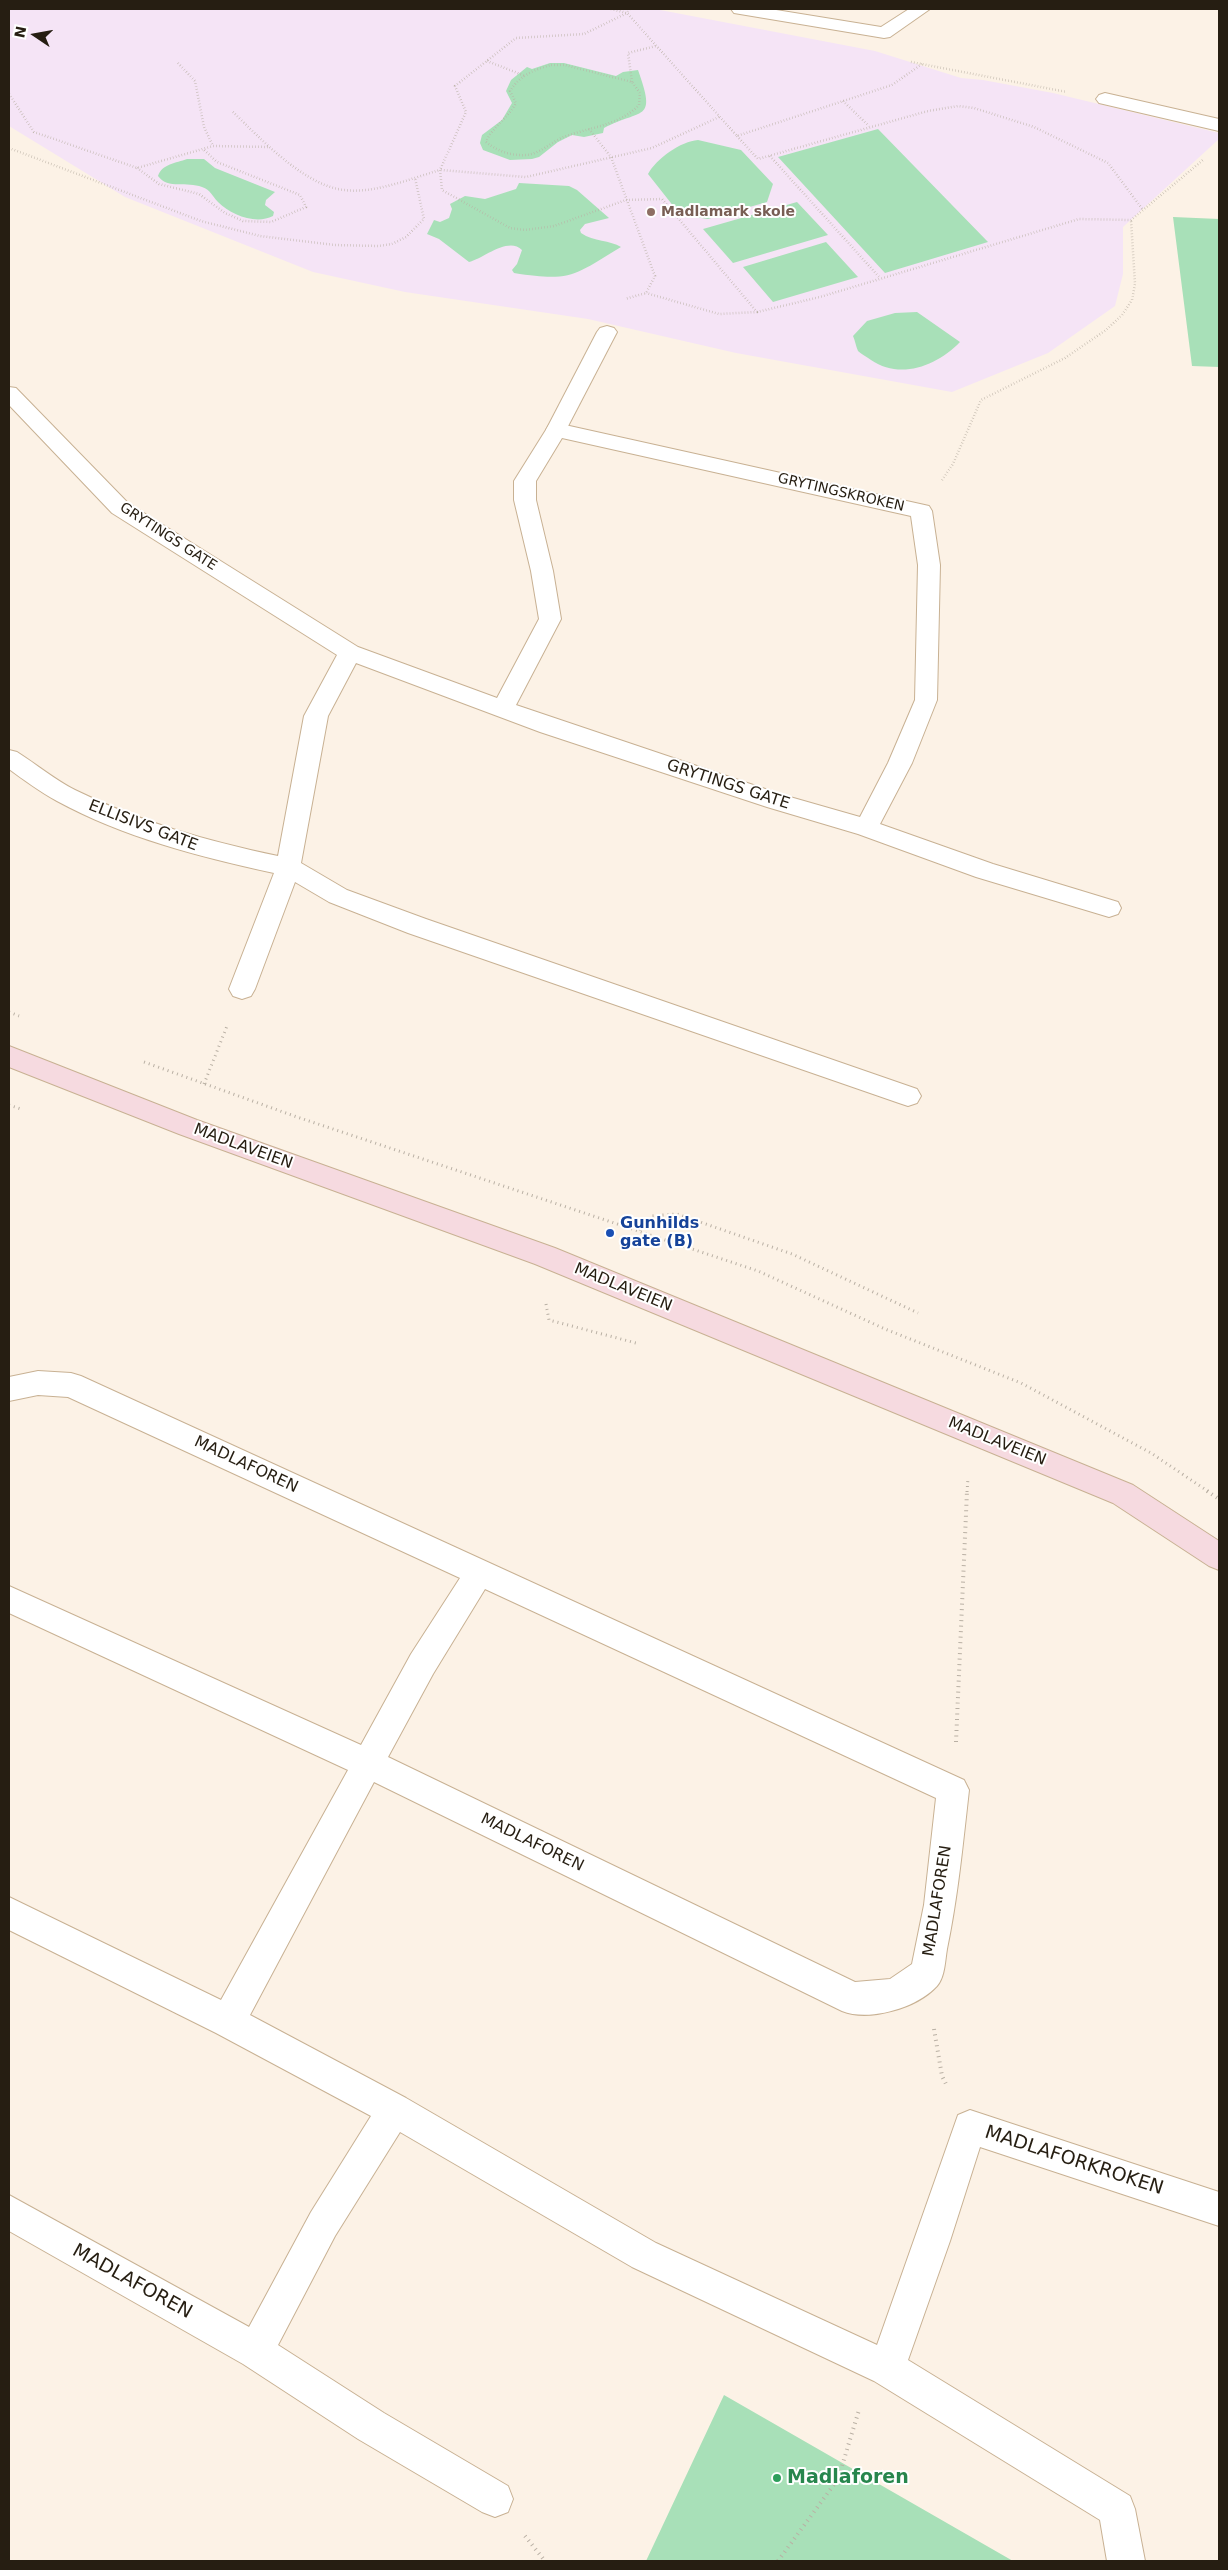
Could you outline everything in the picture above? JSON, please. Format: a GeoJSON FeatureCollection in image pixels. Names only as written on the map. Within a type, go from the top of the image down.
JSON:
{"type":"FeatureCollection","features":[{"type":"Feature","properties":{"kind":"main road","name":"MADLAVEIEN"},"geometry":{"type":"LineString","coordinates":[[9,1056],[188,1127],[545,1256],[1123,1494],[1219,1557]]}},
{"type":"Feature","properties":{"kind":"street"},"geometry":{"type":"LineString","coordinates":[[740,9],[884,33],[921,9]]}},
{"type":"Feature","properties":{"kind":"street"},"geometry":{"type":"LineString","coordinates":[[1104,99],[1219,125]]}},
{"type":"Feature","properties":{"kind":"street"},"geometry":{"type":"LineString","coordinates":[[503,709],[550,618],[542,571],[525,500],[525,481],[556,430],[607,332]]}},
{"type":"Feature","properties":{"kind":"street","name":"GRYTINGS GATE"},"geometry":{"type":"LineString","coordinates":[[9,393],[120,508],[350,652],[415,678],[548,726],[775,801],[866,828],[985,871],[1109,908]]}},
{"type":"Feature","properties":{"kind":"street","name":"GRYTINGSKROKEN"},"geometry":{"type":"LineString","coordinates":[[556,430],[921,511],[929,565],[926,700],[900,763],[866,828]]}},
{"type":"Feature","properties":{"kind":"street"},"geometry":{"type":"LineString","coordinates":[[242,989],[288,867],[316,716],[350,652]]}},
{"type":"Feature","properties":{"kind":"street","name":"ELLISIVS GATE"},"geometry":{"type":"LineString","coordinates":[[9,758],[65,795],[145,830],[212,851],[288,867]]}},
{"type":"Feature","properties":{"kind":"street"},"geometry":{"type":"LineString","coordinates":[[288,867],[338,896],[417,926],[908,1096]]}},
{"type":"Feature","properties":{"kind":"street","name":"MADLAFOREN"},"geometry":{"type":"LineString","coordinates":[[9,1389],[38,1383],[71,1385],[953,1790],[940,1905],[926,1974],[895,1995],[854,1999],[367,1763],[9,1599]]}},
{"type":"Feature","properties":{"kind":"street"},"geometry":{"type":"LineString","coordinates":[[228,2021],[422,1664],[479,1572]]}},
{"type":"Feature","properties":{"kind":"street"},"geometry":{"type":"LineString","coordinates":[[9,1913],[228,2021],[394,2110],[644,2256],[887,2368],[1117,2509],[1126,2561]]}},
{"type":"Feature","properties":{"kind":"street"},"geometry":{"type":"LineString","coordinates":[[256,2351],[322,2224],[394,2110]]}},
{"type":"Feature","properties":{"kind":"street","name":"MADLAFORKROKEN"},"geometry":{"type":"LineString","coordinates":[[887,2368],[933,2241],[970,2127],[1219,2210]]}},
{"type":"Feature","properties":{"kind":"street","name":"MADLAFOREN"},"geometry":{"type":"LineString","coordinates":[[9,2212],[256,2351],[371,2426],[495,2499]]}},
{"type":"Feature","properties":{"kind":"path"},"geometry":{"type":"LineString","coordinates":[[611,9],[626,13],[758,159],[924,112],[958,106],[1002,115],[1108,163],[1115,169],[1127,190],[1143,210]]}},
{"type":"Feature","properties":{"kind":"path"},"geometry":{"type":"LineString","coordinates":[[630,9],[626,13],[584,34],[516,38],[455,86],[466,112],[440,170],[442,190],[510,228],[522,231],[552,227],[627,200],[662,199],[757,312]]}},
{"type":"Feature","properties":{"kind":"path"},"geometry":{"type":"LineString","coordinates":[[884,33],[892,48],[912,62],[1104,99]]}},
{"type":"Feature","properties":{"kind":"path"},"geometry":{"type":"LineString","coordinates":[[632,82],[628,53],[656,46]]}},
{"type":"Feature","properties":{"kind":"path"},"geometry":{"type":"LineString","coordinates":[[487,61],[526,76]]}},
{"type":"Feature","properties":{"kind":"path"},"geometry":{"type":"LineString","coordinates":[[178,63],[195,81],[204,127],[213,146]]}},
{"type":"Feature","properties":{"kind":"path"},"geometry":{"type":"LineString","coordinates":[[558,64],[632,82],[637,84],[641,95],[641,104],[637,110],[626,117],[562,137],[529,155],[518,155],[490,146],[486,142],[491,131],[506,121],[516,104],[510,91],[512,86],[544,66],[558,64]]}},
{"type":"Feature","properties":{"kind":"path"},"geometry":{"type":"LineString","coordinates":[[737,136],[892,85],[922,64]]}},
{"type":"Feature","properties":{"kind":"path"},"geometry":{"type":"LineString","coordinates":[[9,94],[34,132],[137,168],[160,185],[186,190],[204,197],[233,218],[266,224],[284,219],[306,207],[300,195],[217,162],[203,149]]}},
{"type":"Feature","properties":{"kind":"path"},"geometry":{"type":"LineString","coordinates":[[843,102],[870,127]]}},
{"type":"Feature","properties":{"kind":"path"},"geometry":{"type":"LineString","coordinates":[[233,112],[269,147],[321,182],[338,189],[357,189],[415,178],[440,170],[526,177],[652,148],[719,117]]}},
{"type":"Feature","properties":{"kind":"path"},"geometry":{"type":"LineString","coordinates":[[588,129],[611,157],[655,276],[646,293]]}},
{"type":"Feature","properties":{"kind":"path"},"geometry":{"type":"LineString","coordinates":[[137,168],[213,146],[269,147]]}},
{"type":"Feature","properties":{"kind":"path"},"geometry":{"type":"LineString","coordinates":[[9,148],[226,229],[266,238],[343,244],[390,244],[405,239],[416,230],[424,219],[415,178]]}},
{"type":"Feature","properties":{"kind":"path"},"geometry":{"type":"LineString","coordinates":[[770,156],[880,278]]}},
{"type":"Feature","properties":{"kind":"path"},"geometry":{"type":"LineString","coordinates":[[607,332],[613,305],[625,299],[646,293],[719,314],[757,312],[880,278],[1079,218],[1131,220],[1205,158]]}},
{"type":"Feature","properties":{"kind":"path"},"geometry":{"type":"LineString","coordinates":[[921,511],[953,464],[981,400],[1058,362],[1118,322],[1133,299],[1135,252],[1131,220]]}},
{"type":"Feature","properties":{"kind":"path"},"geometry":{"type":"LineString","coordinates":[[204,1084],[242,989]]}},
{"type":"Feature","properties":{"kind":"path"},"geometry":{"type":"LineString","coordinates":[[9,1012],[27,1019]]}},
{"type":"Feature","properties":{"kind":"path"},"geometry":{"type":"LineString","coordinates":[[139,1060],[204,1084],[758,1271],[885,1330],[1021,1383],[1151,1453],[1219,1499]]}},
{"type":"Feature","properties":{"kind":"path"},"geometry":{"type":"LineString","coordinates":[[638,1230],[651,1216],[677,1214],[792,1254],[918,1313]]}},
{"type":"Feature","properties":{"kind":"path"},"geometry":{"type":"LineString","coordinates":[[953,1790],[969,1472]]}},
{"type":"Feature","properties":{"kind":"path"},"geometry":{"type":"LineString","coordinates":[[926,1974],[942,2076],[970,2127]]}},
{"type":"Feature","properties":{"kind":"path"},"geometry":{"type":"LineString","coordinates":[[778,2561],[838,2479],[858,2411],[887,2368]]}},
{"type":"Feature","properties":{"kind":"shaded area","name":"Madlamark skole"},"geometry":{"type":"Polygon","coordinates":[[[9,9],[655,9],[875,51],[961,78],[983,80],[1053,93],[1219,133],[1219,139],[1123,227],[1123,274],[1115,306],[1048,353],[952,392],[736,353],[588,319],[405,292],[313,272],[125,197],[9,126],[9,9]]]}},
{"type":"Feature","properties":{"kind":"green space"},"geometry":{"type":"Polygon","coordinates":[[[550,63],[564,63],[616,76],[623,72],[638,70],[644,87],[646,106],[636,115],[604,128],[603,133],[584,137],[572,135],[558,142],[539,157],[532,159],[510,160],[483,150],[480,143],[482,135],[502,120],[512,103],[506,91],[511,80],[527,67],[532,69],[550,63]]]}},
{"type":"Feature","properties":{"kind":"green space"},"geometry":{"type":"Polygon","coordinates":[[[878,129],[988,242],[885,273],[778,157],[878,129]]]}},
{"type":"Feature","properties":{"kind":"green space"},"geometry":{"type":"Polygon","coordinates":[[[698,140],[741,150],[773,184],[767,202],[708,219],[678,212],[648,174],[657,162],[677,147],[698,140]]]}},
{"type":"Feature","properties":{"kind":"green space"},"geometry":{"type":"Polygon","coordinates":[[[187,159],[204,159],[215,168],[275,192],[266,200],[265,205],[274,212],[273,216],[266,219],[252,219],[237,215],[223,207],[205,188],[196,185],[167,183],[158,176],[166,166],[187,159]]]}},
{"type":"Feature","properties":{"kind":"green space"},"geometry":{"type":"Polygon","coordinates":[[[519,183],[569,186],[577,190],[609,218],[585,224],[580,230],[581,233],[621,247],[592,265],[571,274],[548,277],[533,276],[514,273],[512,270],[517,264],[522,250],[516,246],[503,247],[469,262],[439,239],[427,234],[434,220],[440,222],[449,218],[452,209],[450,204],[465,196],[485,199],[516,189],[519,183]]]}},
{"type":"Feature","properties":{"kind":"green space"},"geometry":{"type":"Polygon","coordinates":[[[797,202],[828,235],[733,263],[703,229],[797,202]]]}},
{"type":"Feature","properties":{"kind":"green space"},"geometry":{"type":"Polygon","coordinates":[[[1173,217],[1219,219],[1219,367],[1192,366],[1173,217]]]}},
{"type":"Feature","properties":{"kind":"green space"},"geometry":{"type":"Polygon","coordinates":[[[826,242],[858,277],[773,302],[743,267],[826,242]]]}},
{"type":"Feature","properties":{"kind":"green space"},"geometry":{"type":"Polygon","coordinates":[[[917,312],[960,342],[940,358],[918,368],[894,369],[882,366],[858,351],[853,336],[867,321],[895,313],[917,312]]]}},
{"type":"Feature","properties":{"kind":"green space","name":"Madlaforen"},"geometry":{"type":"Polygon","coordinates":[[[724,2395],[1013,2561],[646,2561],[724,2395]]]}},
{"type":"Feature","properties":{"kind":"place","name":"Madlamark skole"},"geometry":{"type":"Point","coordinates":[651,212]}},
{"type":"Feature","properties":{"kind":"place","name":"Gunhilds gate (B)"},"geometry":{"type":"Point","coordinates":[610,1233]}},
{"type":"Feature","properties":{"kind":"place","name":"Madlaforen"},"geometry":{"type":"Point","coordinates":[777,2478]}}]}
